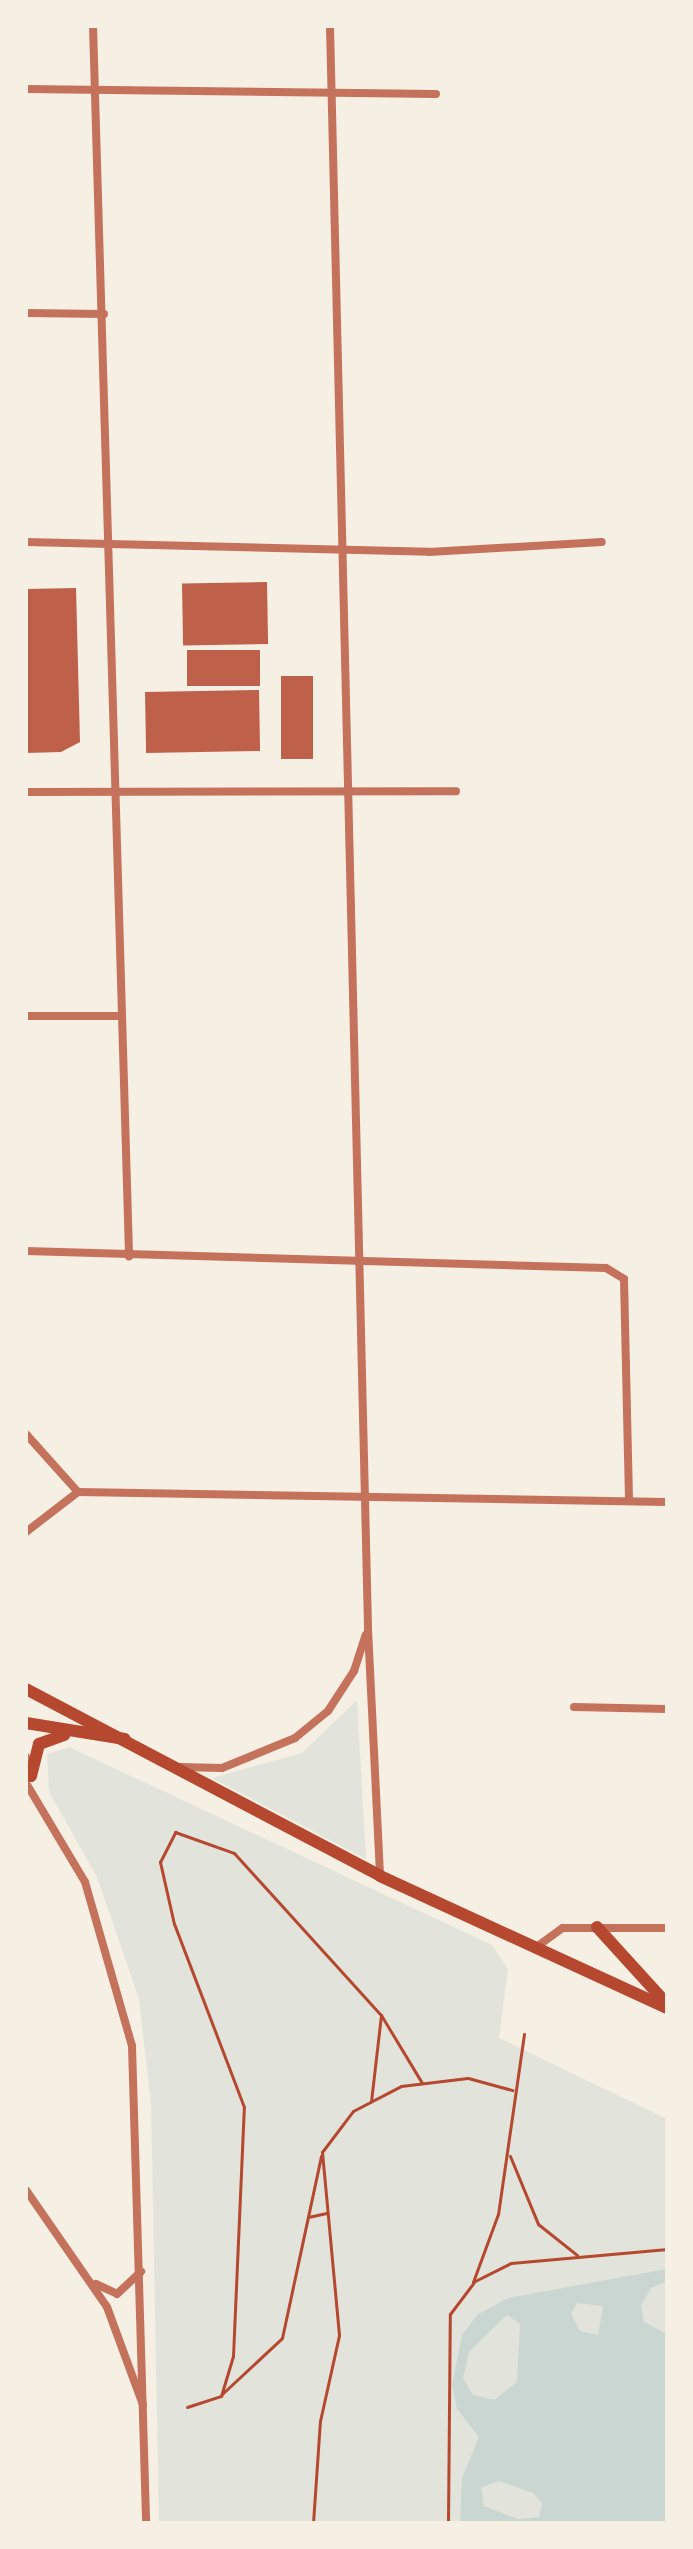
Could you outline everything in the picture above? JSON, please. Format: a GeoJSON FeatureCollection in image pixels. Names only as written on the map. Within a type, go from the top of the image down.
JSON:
{"type":"FeatureCollection","features":[{"type":"Feature","properties":{"kind":"main road"},"geometry":{"type":"LineString","coordinates":[[26,1689],[131,1740],[380,1876],[667,2006]]}},
{"type":"Feature","properties":{"kind":"main road"},"geometry":{"type":"LineString","coordinates":[[26,1723],[67,1735],[131,1740]]}},
{"type":"Feature","properties":{"kind":"main road"},"geometry":{"type":"LineString","coordinates":[[28,1780],[39,1744],[67,1735]]}},
{"type":"Feature","properties":{"kind":"main road"},"geometry":{"type":"LineString","coordinates":[[597,1927],[667,2006]]}},
{"type":"Feature","properties":{"kind":"street"},"geometry":{"type":"LineString","coordinates":[[93,26],[104,314],[119,1016],[129,1256]]}},
{"type":"Feature","properties":{"kind":"street"},"geometry":{"type":"LineString","coordinates":[[330,26],[368,1629],[380,1876]]}},
{"type":"Feature","properties":{"kind":"street"},"geometry":{"type":"LineString","coordinates":[[26,89],[436,94]]}},
{"type":"Feature","properties":{"kind":"street"},"geometry":{"type":"LineString","coordinates":[[26,313],[104,314]]}},
{"type":"Feature","properties":{"kind":"street"},"geometry":{"type":"LineString","coordinates":[[26,542],[343,547],[429,552],[602,542]]}},
{"type":"Feature","properties":{"kind":"street"},"geometry":{"type":"LineString","coordinates":[[26,792],[456,791]]}},
{"type":"Feature","properties":{"kind":"street"},"geometry":{"type":"LineString","coordinates":[[26,1016],[119,1016]]}},
{"type":"Feature","properties":{"kind":"street"},"geometry":{"type":"LineString","coordinates":[[26,1251],[129,1256],[581,1262],[624,1279],[629,1501]]}},
{"type":"Feature","properties":{"kind":"street"},"geometry":{"type":"LineString","coordinates":[[26,1434],[78,1492]]}},
{"type":"Feature","properties":{"kind":"street"},"geometry":{"type":"LineString","coordinates":[[26,1532],[78,1492],[667,1502]]}},
{"type":"Feature","properties":{"kind":"street"},"geometry":{"type":"LineString","coordinates":[[179,1767],[222,1768],[295,1738],[328,1711],[354,1671],[368,1629]]}},
{"type":"Feature","properties":{"kind":"street"},"geometry":{"type":"LineString","coordinates":[[574,1707],[667,1709]]}},
{"type":"Feature","properties":{"kind":"street"},"geometry":{"type":"LineString","coordinates":[[26,1757],[28,1780],[85,1882],[125,2004],[138,2104],[146,2523]]}},
{"type":"Feature","properties":{"kind":"street"},"geometry":{"type":"LineString","coordinates":[[535,1948],[563,1928],[667,1928]]}},
{"type":"Feature","properties":{"kind":"street"},"geometry":{"type":"LineString","coordinates":[[26,2190],[89,2278],[130,2360],[146,2417]]}},
{"type":"Feature","properties":{"kind":"street"},"geometry":{"type":"LineString","coordinates":[[89,2278],[117,2294],[143,2268]]}},
{"type":"Feature","properties":{"kind":"path"},"geometry":{"type":"LineString","coordinates":[[221,2396],[233,2356],[244,2107],[174,1924],[160,1862],[175,1832],[234,1853],[381,2015],[422,2083]]}},
{"type":"Feature","properties":{"kind":"path"},"geometry":{"type":"LineString","coordinates":[[371,2101],[381,2015]]}},
{"type":"Feature","properties":{"kind":"path"},"geometry":{"type":"LineString","coordinates":[[448,2523],[450,2314],[473,2282],[510,2156],[512,2090],[524,2034]]}},
{"type":"Feature","properties":{"kind":"path"},"geometry":{"type":"LineString","coordinates":[[187,2407],[221,2396],[282,2338],[322,2152],[353,2111],[371,2101],[422,2083],[468,2078],[512,2090]]}},
{"type":"Feature","properties":{"kind":"path"},"geometry":{"type":"LineString","coordinates":[[313,2523],[320,2421],[339,2335],[322,2152]]}},
{"type":"Feature","properties":{"kind":"path"},"geometry":{"type":"LineString","coordinates":[[510,2156],[538,2224],[577,2255]]}},
{"type":"Feature","properties":{"kind":"path"},"geometry":{"type":"LineString","coordinates":[[308,2217],[327,2213]]}},
{"type":"Feature","properties":{"kind":"path"},"geometry":{"type":"LineString","coordinates":[[473,2282],[511,2263],[667,2249]]}},
{"type":"Feature","properties":{"kind":"shaded area"},"geometry":{"type":"Polygon","coordinates":[[[357,1700],[366,1859],[212,1778],[302,1753],[357,1700]]]}},
{"type":"Feature","properties":{"kind":"shaded area"},"geometry":{"type":"Polygon","coordinates":[[[69,1747],[492,1945],[508,1969],[499,2038],[667,2119],[667,2523],[159,2523],[151,2103],[139,1999],[97,1877],[49,1792],[47,1754],[69,1747]]]}},
{"type":"Feature","properties":{"kind":"shaded area"},"geometry":{"type":"Polygon","coordinates":[[[667,2269],[667,2281],[651,2288],[641,2306],[644,2322],[667,2334],[667,2523],[460,2523],[462,2478],[479,2437],[457,2409],[452,2385],[462,2335],[477,2315],[508,2298],[667,2269]],[[577,2303],[571,2314],[580,2331],[598,2335],[603,2306],[577,2303]],[[507,2315],[469,2352],[463,2378],[473,2395],[494,2400],[517,2382],[520,2324],[507,2315]],[[499,2481],[481,2487],[484,2506],[518,2519],[539,2517],[542,2503],[533,2493],[499,2481]]]}},
{"type":"Feature","properties":{"kind":"building"},"geometry":{"type":"Polygon","coordinates":[[[267,582],[268,644],[183,645],[182,583],[267,582]]]}},
{"type":"Feature","properties":{"kind":"building"},"geometry":{"type":"Polygon","coordinates":[[[76,588],[80,742],[61,752],[26,753],[26,589],[76,588]]]}},
{"type":"Feature","properties":{"kind":"building"},"geometry":{"type":"Polygon","coordinates":[[[187,650],[260,650],[260,686],[187,686],[187,650]]]}},
{"type":"Feature","properties":{"kind":"building"},"geometry":{"type":"Polygon","coordinates":[[[281,676],[313,676],[313,759],[281,759],[281,676]]]}},
{"type":"Feature","properties":{"kind":"building"},"geometry":{"type":"Polygon","coordinates":[[[259,690],[260,751],[146,753],[145,692],[259,690]]]}}]}
